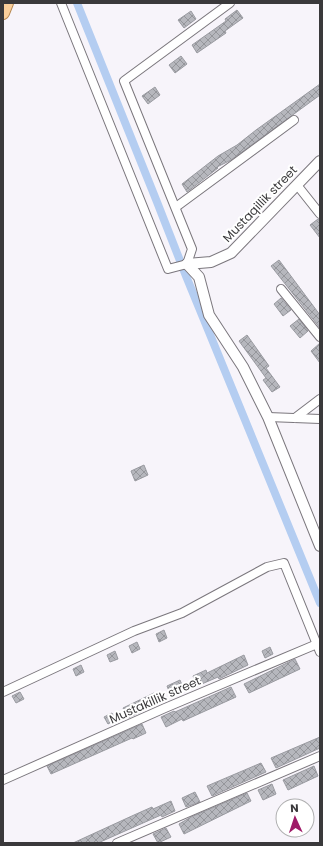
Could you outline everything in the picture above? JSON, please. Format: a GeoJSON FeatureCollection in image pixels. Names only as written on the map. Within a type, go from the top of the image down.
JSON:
{"type":"FeatureCollection","features":[{"type":"Feature","properties":{"kind":"main road"},"geometry":{"type":"LineString","coordinates":[[3,13],[7,3]]}},
{"type":"Feature","properties":{"kind":"street","name":"Mustaqillik street"},"geometry":{"type":"LineString","coordinates":[[61,3],[168,268],[187,264],[211,262],[230,253],[320,161]]}},
{"type":"Feature","properties":{"kind":"street"},"geometry":{"type":"LineString","coordinates":[[230,3],[124,81],[176,207],[192,250],[187,264],[199,277],[209,315],[243,367],[268,417],[320,546]]}},
{"type":"Feature","properties":{"kind":"street"},"geometry":{"type":"LineString","coordinates":[[176,207],[294,120]]}},
{"type":"Feature","properties":{"kind":"street"},"geometry":{"type":"LineString","coordinates":[[296,185],[320,214]]}},
{"type":"Feature","properties":{"kind":"street"},"geometry":{"type":"LineString","coordinates":[[281,289],[320,337]]}},
{"type":"Feature","properties":{"kind":"street"},"geometry":{"type":"LineString","coordinates":[[295,418],[320,400]]}},
{"type":"Feature","properties":{"kind":"street"},"geometry":{"type":"LineString","coordinates":[[268,417],[320,419]]}},
{"type":"Feature","properties":{"kind":"street"},"geometry":{"type":"LineString","coordinates":[[3,692],[134,631],[182,613],[267,567],[284,563],[320,652]]}},
{"type":"Feature","properties":{"kind":"street","name":"Mustakillik street"},"geometry":{"type":"LineString","coordinates":[[3,780],[165,708],[316,644]]}},
{"type":"Feature","properties":{"kind":"street"},"geometry":{"type":"LineString","coordinates":[[117,843],[320,756]]}},
{"type":"Feature","properties":{"kind":"building"},"geometry":{"type":"Polygon","coordinates":[[[237,10],[243,18],[225,31],[226,33],[197,53],[192,45],[226,21],[225,19],[237,10]]]}},
{"type":"Feature","properties":{"kind":"building"},"geometry":{"type":"Polygon","coordinates":[[[191,11],[196,19],[184,28],[178,20],[191,11]]]}},
{"type":"Feature","properties":{"kind":"building"},"geometry":{"type":"Polygon","coordinates":[[[181,56],[187,64],[175,73],[169,65],[181,56]]]}},
{"type":"Feature","properties":{"kind":"building"},"geometry":{"type":"Polygon","coordinates":[[[320,84],[320,95],[231,160],[217,167],[218,168],[187,192],[182,184],[218,156],[237,145],[320,84]]]}},
{"type":"Feature","properties":{"kind":"building"},"geometry":{"type":"Polygon","coordinates":[[[155,87],[160,95],[148,104],[142,96],[155,87]]]}},
{"type":"Feature","properties":{"kind":"building"},"geometry":{"type":"Polygon","coordinates":[[[318,219],[320,222],[320,238],[310,225],[318,219]]]}},
{"type":"Feature","properties":{"kind":"building"},"geometry":{"type":"Polygon","coordinates":[[[279,260],[320,315],[320,328],[271,266],[279,260]]]}},
{"type":"Feature","properties":{"kind":"building"},"geometry":{"type":"Polygon","coordinates":[[[281,298],[291,310],[283,316],[274,304],[281,298]]]}},
{"type":"Feature","properties":{"kind":"building"},"geometry":{"type":"Polygon","coordinates":[[[299,319],[308,331],[300,338],[290,326],[299,319]]]}},
{"type":"Feature","properties":{"kind":"building"},"geometry":{"type":"Polygon","coordinates":[[[247,335],[269,366],[266,368],[280,387],[272,392],[263,380],[266,378],[239,341],[247,335]]]}},
{"type":"Feature","properties":{"kind":"building"},"geometry":{"type":"Polygon","coordinates":[[[320,343],[320,363],[311,351],[320,343]]]}},
{"type":"Feature","properties":{"kind":"building"},"geometry":{"type":"Polygon","coordinates":[[[144,465],[148,475],[135,481],[131,471],[144,465]]]}},
{"type":"Feature","properties":{"kind":"building"},"geometry":{"type":"Polygon","coordinates":[[[164,630],[167,638],[159,642],[156,634],[164,630]]]}},
{"type":"Feature","properties":{"kind":"building"},"geometry":{"type":"Polygon","coordinates":[[[137,642],[140,649],[132,653],[129,646],[137,642]]]}},
{"type":"Feature","properties":{"kind":"building"},"geometry":{"type":"Polygon","coordinates":[[[270,647],[273,654],[265,658],[262,651],[270,647]]]}},
{"type":"Feature","properties":{"kind":"building"},"geometry":{"type":"Polygon","coordinates":[[[115,651],[118,659],[110,662],[107,655],[115,651]]]}},
{"type":"Feature","properties":{"kind":"building"},"geometry":{"type":"Polygon","coordinates":[[[244,655],[248,665],[219,679],[218,677],[197,686],[193,676],[206,670],[207,673],[244,655]]]}},
{"type":"Feature","properties":{"kind":"building"},"geometry":{"type":"Polygon","coordinates":[[[295,659],[300,669],[249,693],[244,684],[295,659]]]}},
{"type":"Feature","properties":{"kind":"building"},"geometry":{"type":"Polygon","coordinates":[[[81,665],[84,672],[76,676],[73,669],[81,665]]]}},
{"type":"Feature","properties":{"kind":"building"},"geometry":{"type":"Polygon","coordinates":[[[180,680],[184,690],[171,696],[167,686],[180,680]]]}},
{"type":"Feature","properties":{"kind":"building"},"geometry":{"type":"Polygon","coordinates":[[[231,687],[236,697],[166,727],[161,717],[231,687]]]}},
{"type":"Feature","properties":{"kind":"building"},"geometry":{"type":"Polygon","coordinates":[[[20,692],[24,699],[16,703],[12,696],[20,692]]]}},
{"type":"Feature","properties":{"kind":"building"},"geometry":{"type":"Polygon","coordinates":[[[154,693],[159,703],[128,718],[123,708],[154,693]]]}},
{"type":"Feature","properties":{"kind":"building"},"geometry":{"type":"Polygon","coordinates":[[[112,713],[115,720],[108,724],[104,717],[112,713]]]}},
{"type":"Feature","properties":{"kind":"building"},"geometry":{"type":"Polygon","coordinates":[[[142,724],[146,733],[133,739],[132,738],[51,774],[47,766],[142,724]]]}},
{"type":"Feature","properties":{"kind":"building"},"geometry":{"type":"Polygon","coordinates":[[[320,737],[320,748],[276,768],[271,758],[320,737]]]}},
{"type":"Feature","properties":{"kind":"building"},"geometry":{"type":"Polygon","coordinates":[[[261,763],[266,772],[212,796],[207,786],[261,763]]]}},
{"type":"Feature","properties":{"kind":"building"},"geometry":{"type":"Polygon","coordinates":[[[314,766],[318,776],[288,790],[283,780],[314,766]]]}},
{"type":"Feature","properties":{"kind":"building"},"geometry":{"type":"Polygon","coordinates":[[[272,784],[276,794],[263,800],[258,790],[272,784]]]}},
{"type":"Feature","properties":{"kind":"building"},"geometry":{"type":"Polygon","coordinates":[[[195,792],[200,802],[186,807],[182,798],[195,792]]]}},
{"type":"Feature","properties":{"kind":"building"},"geometry":{"type":"Polygon","coordinates":[[[247,793],[251,801],[184,834],[179,824],[191,817],[247,793]]]}},
{"type":"Feature","properties":{"kind":"building"},"geometry":{"type":"Polygon","coordinates":[[[171,801],[175,811],[162,817],[161,815],[98,843],[73,843],[152,807],[153,809],[171,801]]]}},
{"type":"Feature","properties":{"kind":"building"},"geometry":{"type":"Polygon","coordinates":[[[166,828],[171,837],[158,843],[153,834],[166,828]]]}},
{"type":"Feature","properties":{"kind":"waterway"},"geometry":{"type":"LineString","coordinates":[[77,3],[186,276],[320,603]]}}]}
